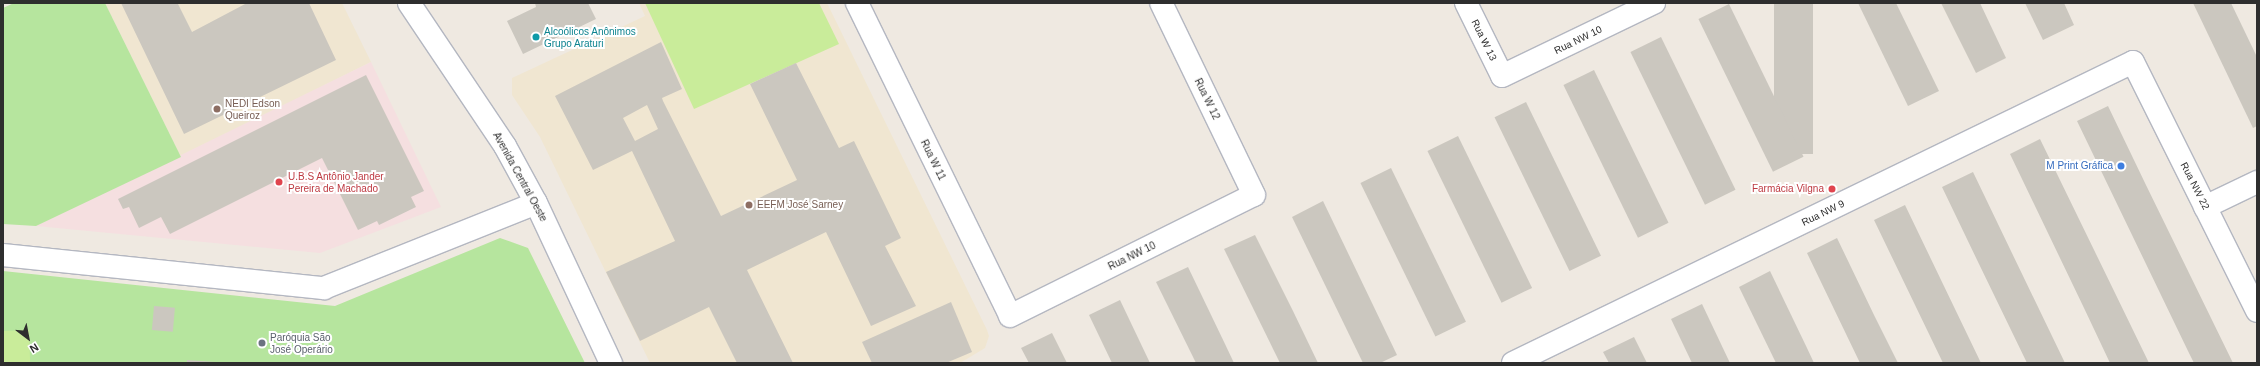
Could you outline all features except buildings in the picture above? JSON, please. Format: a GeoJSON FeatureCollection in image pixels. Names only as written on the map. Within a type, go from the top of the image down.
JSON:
{"type":"FeatureCollection","features":[{"type":"Feature","properties":{"kind":"street","name":"Avenida Central Oeste"},"geometry":{"type":"LineString","coordinates":[[409,3],[505,146],[536,203],[612,363]]}},
{"type":"Feature","properties":{"kind":"street","name":"Rua W 11"},"geometry":{"type":"LineString","coordinates":[[857,3],[1010,316]]}},
{"type":"Feature","properties":{"kind":"street","name":"Rua W 12"},"geometry":{"type":"LineString","coordinates":[[1160,3],[1254,195]]}},
{"type":"Feature","properties":{"kind":"street","name":"Rua W 13"},"geometry":{"type":"LineString","coordinates":[[1466,3],[1502,76]]}},
{"type":"Feature","properties":{"kind":"street","name":"Rua NW 10"},"geometry":{"type":"LineString","coordinates":[[1502,76],[1654,3]]}},
{"type":"Feature","properties":{"kind":"street","name":"Rua NW 22"},"geometry":{"type":"LineString","coordinates":[[2133,62],[2257,311]]}},
{"type":"Feature","properties":{"kind":"street","name":"Rua NW 9"},"geometry":{"type":"LineString","coordinates":[[1513,363],[2133,62]]}},
{"type":"Feature","properties":{"kind":"street"},"geometry":{"type":"LineString","coordinates":[[2205,207],[2257,182]]}},
{"type":"Feature","properties":{"kind":"street","name":"Rua NW 10"},"geometry":{"type":"LineString","coordinates":[[1010,316],[1254,195]]}},
{"type":"Feature","properties":{"kind":"street"},"geometry":{"type":"LineString","coordinates":[[3,255],[324,288],[536,203]]}},
{"type":"Feature","properties":{"kind":"shaded area","name":"NEDI Edson Queiroz"},"geometry":{"type":"Polygon","coordinates":[[[105,3],[342,3],[371,62],[181,157],[105,3]]]}},
{"type":"Feature","properties":{"kind":"shaded area","name":"EEFM José Sarney"},"geometry":{"type":"Polygon","coordinates":[[[639,3],[827,3],[987,330],[989,336],[985,348],[960,363],[650,363],[540,137],[512,95],[512,78],[645,16],[639,3]]]}},
{"type":"Feature","properties":{"kind":"shaded area","name":"U.B.S Antônio Jander Pereira de Machado"},"geometry":{"type":"Polygon","coordinates":[[[371,62],[441,207],[320,253],[36,226],[371,62]]]}},
{"type":"Feature","properties":{"kind":"green space"},"geometry":{"type":"Polygon","coordinates":[[[14,3],[105,3],[181,157],[36,226],[3,224],[3,8],[14,3]]]}},
{"type":"Feature","properties":{"kind":"green space"},"geometry":{"type":"Polygon","coordinates":[[[645,3],[819,3],[839,44],[694,109],[645,3]]]}},
{"type":"Feature","properties":{"kind":"green space"},"geometry":{"type":"Polygon","coordinates":[[[500,238],[528,248],[585,363],[3,363],[3,271],[335,306],[500,238]]]}},
{"type":"Feature","properties":{"kind":"green space"},"geometry":{"type":"Polygon","coordinates":[[[29,330],[30,363],[4,363],[3,331],[29,330]]]}},
{"type":"Feature","properties":{"kind":"place","name":"Alcoólicos Anônimos Grupo Araturi"},"geometry":{"type":"Point","coordinates":[536,37]}},
{"type":"Feature","properties":{"kind":"place","name":"NEDI Edson Queiroz"},"geometry":{"type":"Point","coordinates":[217,109]}},
{"type":"Feature","properties":{"kind":"place","name":"M Print Gráfica"},"geometry":{"type":"Point","coordinates":[2121,166]}},
{"type":"Feature","properties":{"kind":"place","name":"U.B.S Antônio Jander Pereira de Machado"},"geometry":{"type":"Point","coordinates":[279,182]}},
{"type":"Feature","properties":{"kind":"place","name":"Farmácia Vilgna"},"geometry":{"type":"Point","coordinates":[1832,189]}},
{"type":"Feature","properties":{"kind":"place","name":"EEFM José Sarney"},"geometry":{"type":"Point","coordinates":[749,205]}},
{"type":"Feature","properties":{"kind":"place","name":"Paróquia São José Operário"},"geometry":{"type":"Point","coordinates":[262,343]}}]}
